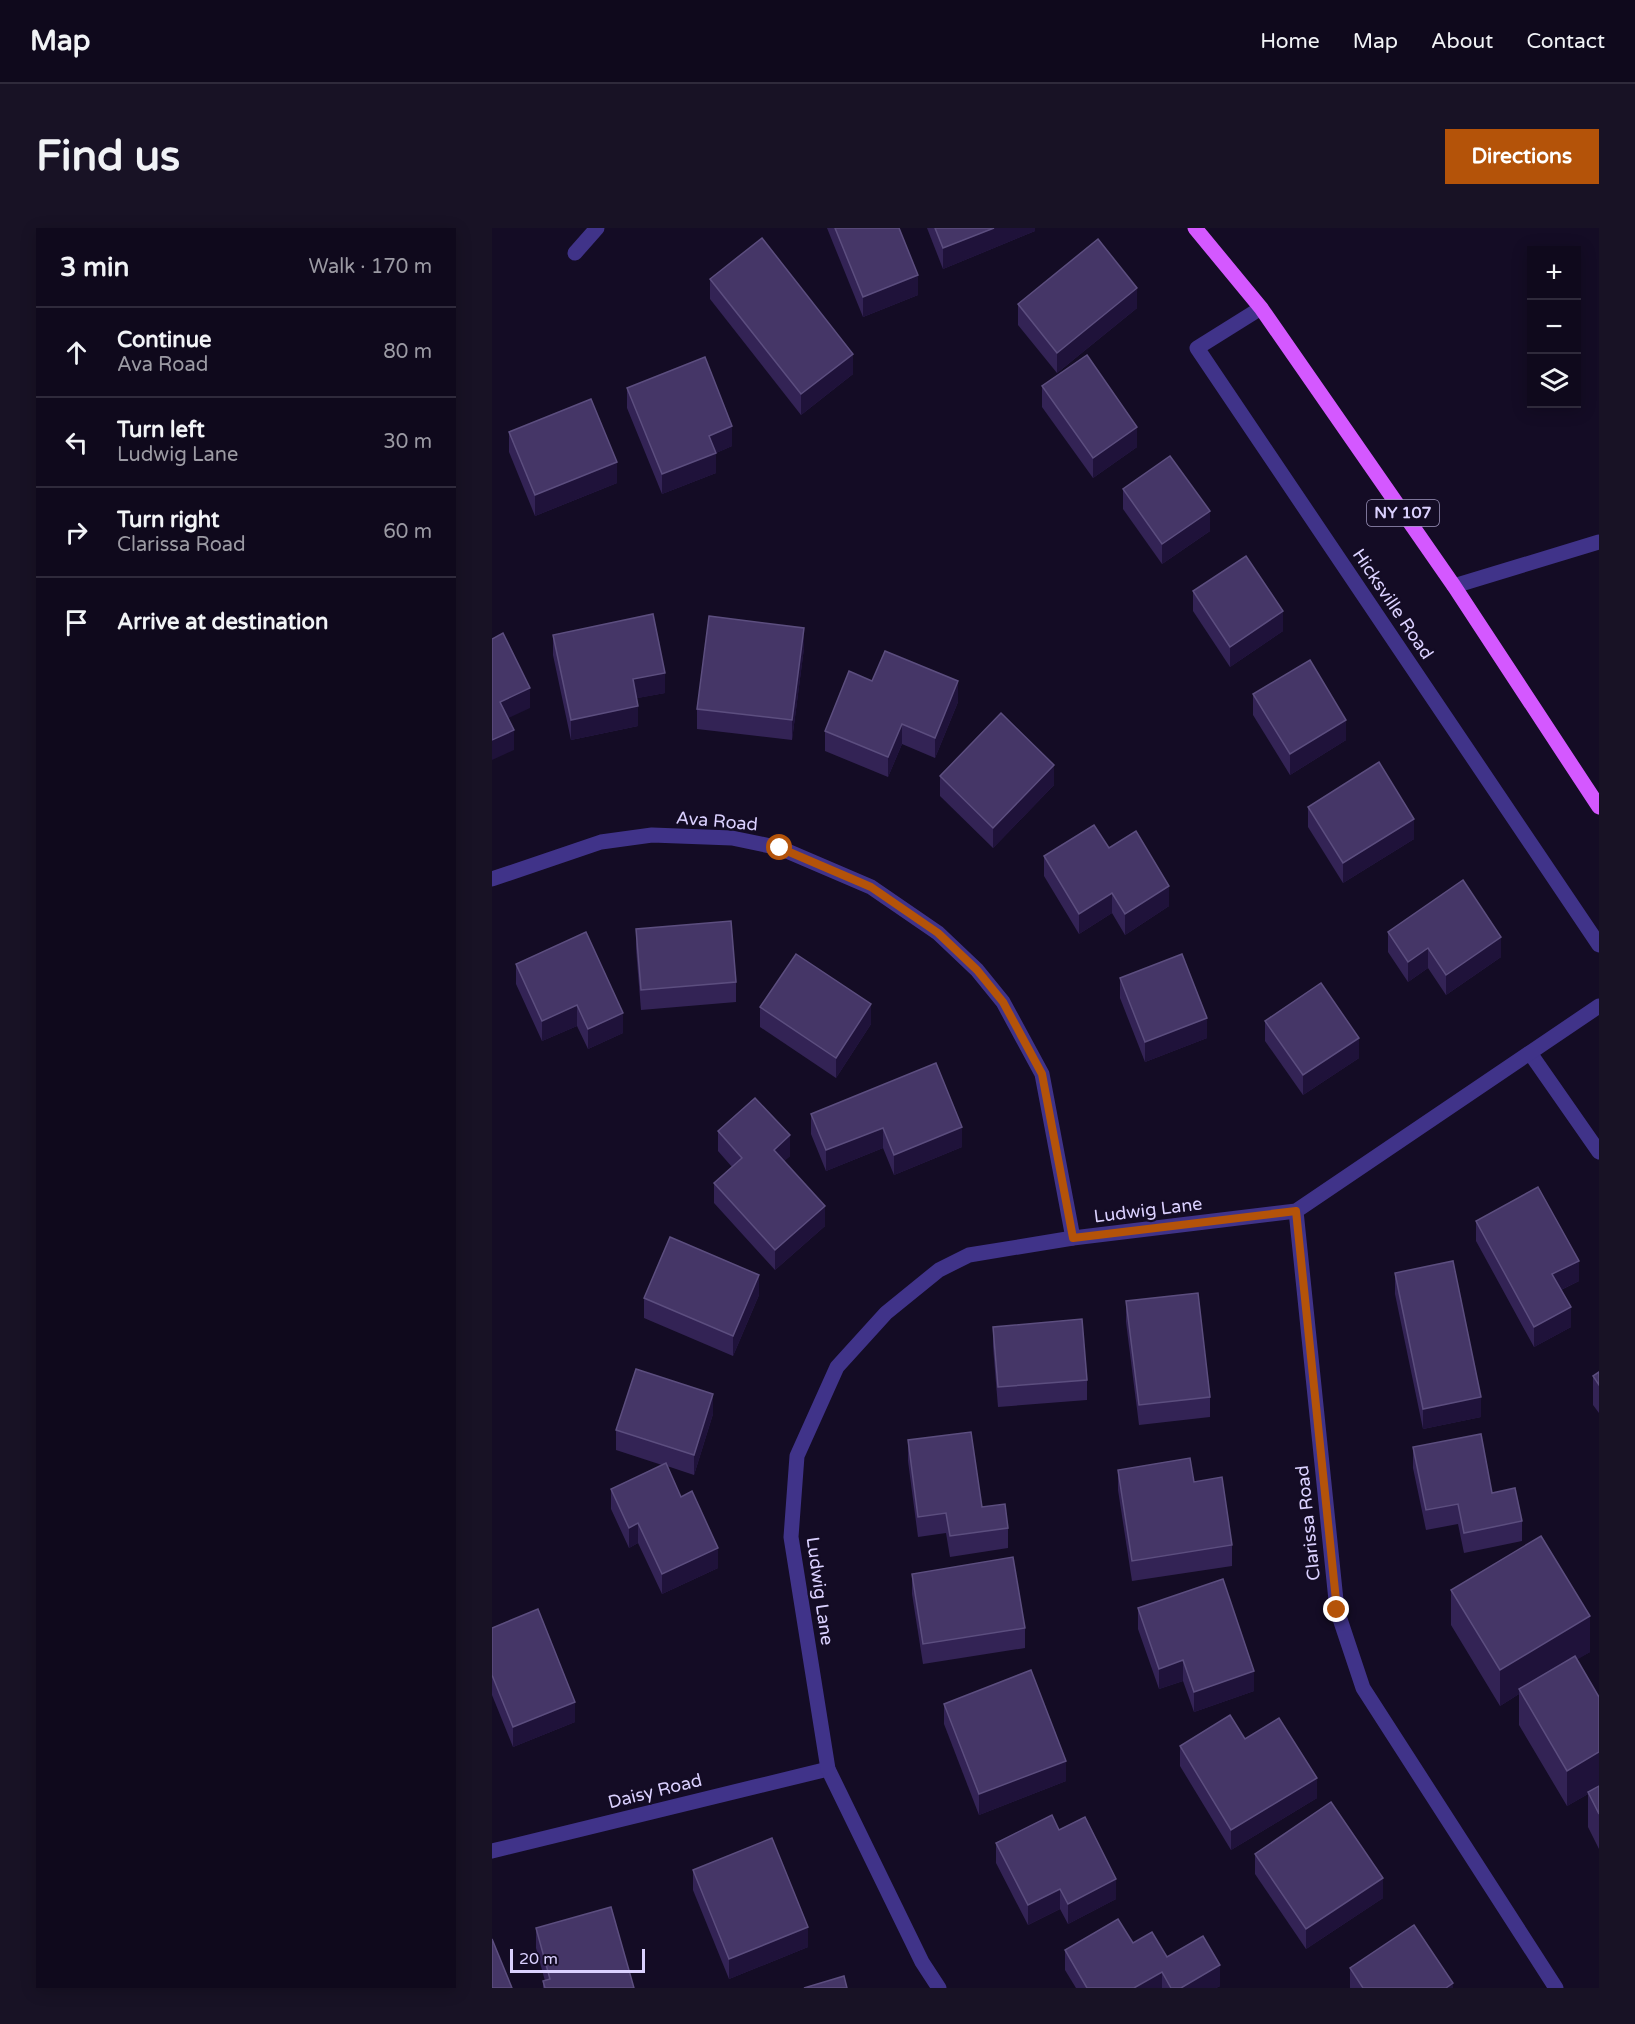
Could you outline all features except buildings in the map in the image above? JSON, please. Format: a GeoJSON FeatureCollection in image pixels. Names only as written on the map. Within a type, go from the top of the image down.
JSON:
{"type":"FeatureCollection","features":[{"type":"Feature","properties":{"kind":"main road","name":"NY 107"},"geometry":{"type":"LineString","coordinates":[[1195,228],[1261,308],[1454,586],[1599,807]]}},
{"type":"Feature","properties":{"kind":"street"},"geometry":{"type":"LineString","coordinates":[[575,253],[597,228]]}},
{"type":"Feature","properties":{"kind":"street","name":"Hicksville Road"},"geometry":{"type":"LineString","coordinates":[[1261,308],[1197,348],[1599,945]]}},
{"type":"Feature","properties":{"kind":"street"},"geometry":{"type":"LineString","coordinates":[[1454,586],[1599,542]]}},
{"type":"Feature","properties":{"kind":"street","name":"Ava Road"},"geometry":{"type":"LineString","coordinates":[[492,879],[601,842],[652,835],[732,838],[780,848],[871,887],[938,933],[977,970],[1003,1002],[1042,1074],[1073,1238]]}},
{"type":"Feature","properties":{"kind":"street","name":"Ludwig Lane"},"geometry":{"type":"LineString","coordinates":[[939,1988],[922,1962],[828,1769],[791,1537],[797,1456],[837,1367],[886,1313],[939,1270],[969,1256],[1073,1238],[1296,1211],[1599,1006]]}},
{"type":"Feature","properties":{"kind":"street"},"geometry":{"type":"LineString","coordinates":[[1530,1053],[1599,1152]]}},
{"type":"Feature","properties":{"kind":"street","name":"Clarissa Road"},"geometry":{"type":"LineString","coordinates":[[1296,1211],[1337,1610],[1363,1688],[1556,1988]]}},
{"type":"Feature","properties":{"kind":"street","name":"Daisy Road"},"geometry":{"type":"LineString","coordinates":[[492,1851],[828,1769]]}},
{"type":"Feature","properties":{"kind":"route"},"geometry":{"type":"LineString","coordinates":[[780,848],[871,887],[938,933],[977,970],[1003,1002],[1042,1074],[1073,1238],[1296,1211],[1337,1610]]}}]}
